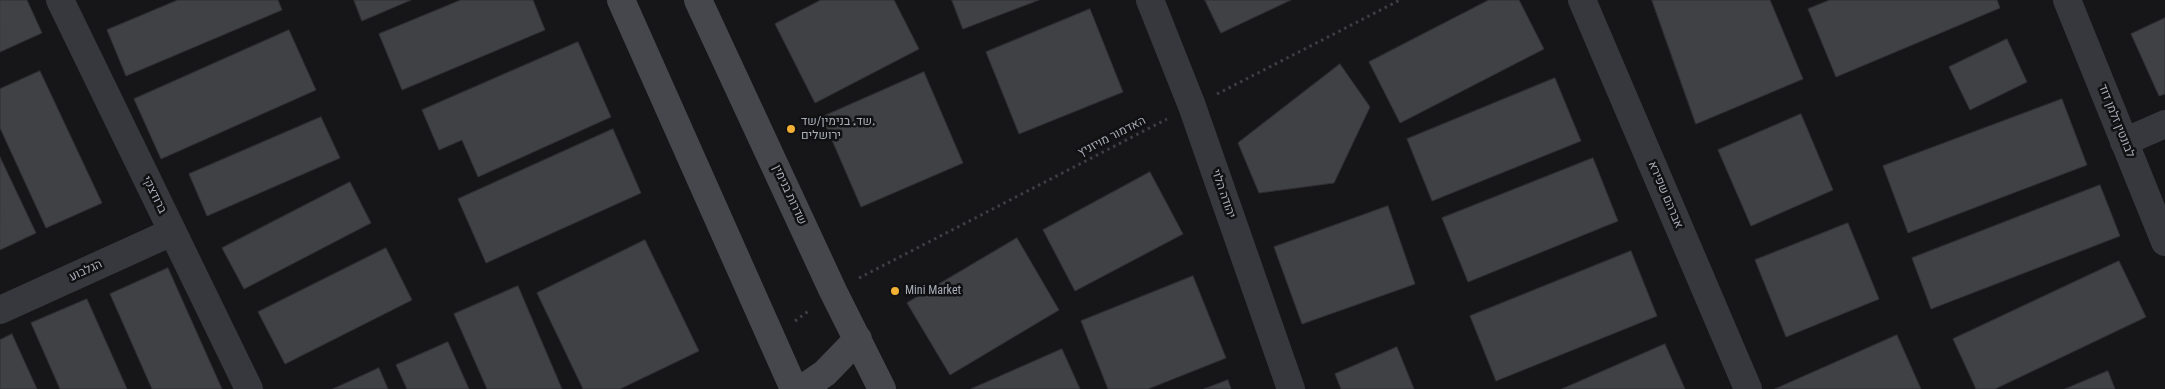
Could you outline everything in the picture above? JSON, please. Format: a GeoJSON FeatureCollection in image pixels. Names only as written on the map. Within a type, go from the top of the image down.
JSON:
{"type":"FeatureCollection","features":[{"type":"Feature","properties":{"kind":"main road"},"geometry":{"type":"LineString","coordinates":[[621,0],[771,341],[794,389]]}},
{"type":"Feature","properties":{"kind":"main road","name":"שדרות בנימין"},"geometry":{"type":"LineString","coordinates":[[698,0],[833,291],[882,389]]}},
{"type":"Feature","properties":{"kind":"main road"},"geometry":{"type":"LineString","coordinates":[[802,389],[825,373],[858,339]]}},
{"type":"Feature","properties":{"kind":"street","name":"ברודצקי"},"geometry":{"type":"LineString","coordinates":[[60,0],[249,389]]}},
{"type":"Feature","properties":{"kind":"street","name":"יהודה הלוי"},"geometry":{"type":"LineString","coordinates":[[1150,0],[1192,106],[1291,389]]}},
{"type":"Feature","properties":{"kind":"street","name":"אברהם שפירא"},"geometry":{"type":"LineString","coordinates":[[1582,0],[1748,389]]}},
{"type":"Feature","properties":{"kind":"street","name":"לבונטין זלמן דוד"},"geometry":{"type":"LineString","coordinates":[[2067,0],[2165,242]]}},
{"type":"Feature","properties":{"kind":"street"},"geometry":{"type":"LineString","coordinates":[[2124,142],[2165,124]]}},
{"type":"Feature","properties":{"kind":"street","name":"הגלבוע"},"geometry":{"type":"LineString","coordinates":[[0,310],[172,232]]}},
{"type":"Feature","properties":{"kind":"path","name":"האדמור מויזניץ"},"geometry":{"type":"LineString","coordinates":[[771,341],[833,291],[1400,0]]}},
{"type":"Feature","properties":{"kind":"building"},"geometry":{"type":"Polygon","coordinates":[[[0,0],[27,0],[42,33],[0,52],[0,0]]]}},
{"type":"Feature","properties":{"kind":"building"},"geometry":{"type":"Polygon","coordinates":[[[178,0],[278,0],[282,10],[126,76],[107,30],[178,0]]]}},
{"type":"Feature","properties":{"kind":"building"},"geometry":{"type":"Polygon","coordinates":[[[354,0],[411,0],[362,21],[354,0]]]}},
{"type":"Feature","properties":{"kind":"building"},"geometry":{"type":"Polygon","coordinates":[[[461,0],[533,0],[545,30],[402,90],[379,34],[461,0]]]}},
{"type":"Feature","properties":{"kind":"building"},"geometry":{"type":"Polygon","coordinates":[[[821,0],[894,0],[919,49],[815,103],[775,24],[821,0]]]}},
{"type":"Feature","properties":{"kind":"building"},"geometry":{"type":"Polygon","coordinates":[[[952,0],[1039,0],[963,29],[952,0]]]}},
{"type":"Feature","properties":{"kind":"building"},"geometry":{"type":"Polygon","coordinates":[[[1205,0],[1291,0],[1221,33],[1205,0]]]}},
{"type":"Feature","properties":{"kind":"building"},"geometry":{"type":"Polygon","coordinates":[[[1489,0],[1519,0],[1544,49],[1400,123],[1369,62],[1489,0]]]}},
{"type":"Feature","properties":{"kind":"building"},"geometry":{"type":"Polygon","coordinates":[[[1652,0],[1770,0],[1803,79],[1696,124],[1652,0]]]}},
{"type":"Feature","properties":{"kind":"building"},"geometry":{"type":"Polygon","coordinates":[[[1830,0],[1997,0],[2000,8],[1836,77],[1808,9],[1830,0]]]}},
{"type":"Feature","properties":{"kind":"building"},"geometry":{"type":"Polygon","coordinates":[[[1090,9],[1123,92],[1019,134],[986,52],[1090,9]]]}},
{"type":"Feature","properties":{"kind":"building"},"geometry":{"type":"Polygon","coordinates":[[[2165,18],[2165,94],[2159,96],[2131,34],[2165,18]]]}},
{"type":"Feature","properties":{"kind":"building"},"geometry":{"type":"Polygon","coordinates":[[[289,30],[316,90],[161,159],[134,99],[289,30]]]}},
{"type":"Feature","properties":{"kind":"building"},"geometry":{"type":"Polygon","coordinates":[[[2007,39],[2027,82],[1970,110],[1949,67],[2007,39]]]}},
{"type":"Feature","properties":{"kind":"building"},"geometry":{"type":"Polygon","coordinates":[[[578,42],[611,117],[478,177],[462,140],[439,150],[422,110],[578,42]]]}},
{"type":"Feature","properties":{"kind":"building"},"geometry":{"type":"Polygon","coordinates":[[[1340,64],[1370,107],[1334,183],[1259,193],[1238,143],[1340,64]]]}},
{"type":"Feature","properties":{"kind":"building"},"geometry":{"type":"Polygon","coordinates":[[[40,71],[102,203],[46,228],[0,128],[0,89],[40,71]]]}},
{"type":"Feature","properties":{"kind":"building"},"geometry":{"type":"Polygon","coordinates":[[[924,72],[963,163],[861,207],[822,117],[924,72]]]}},
{"type":"Feature","properties":{"kind":"building"},"geometry":{"type":"Polygon","coordinates":[[[1555,78],[1581,141],[1432,201],[1407,139],[1555,78]]]}},
{"type":"Feature","properties":{"kind":"building"},"geometry":{"type":"Polygon","coordinates":[[[2062,99],[2087,165],[1908,233],[1883,166],[2062,99]]]}},
{"type":"Feature","properties":{"kind":"building"},"geometry":{"type":"Polygon","coordinates":[[[1801,114],[1833,190],[1751,226],[1718,150],[1801,114]]]}},
{"type":"Feature","properties":{"kind":"building"},"geometry":{"type":"Polygon","coordinates":[[[321,117],[340,158],[207,216],[189,174],[321,117]]]}},
{"type":"Feature","properties":{"kind":"building"},"geometry":{"type":"Polygon","coordinates":[[[613,129],[641,193],[486,263],[458,199],[613,129]]]}},
{"type":"Feature","properties":{"kind":"building"},"geometry":{"type":"Polygon","coordinates":[[[0,157],[36,233],[0,250],[0,157]]]}},
{"type":"Feature","properties":{"kind":"building"},"geometry":{"type":"Polygon","coordinates":[[[1593,158],[1618,221],[1468,282],[1442,218],[1593,158]]]}},
{"type":"Feature","properties":{"kind":"building"},"geometry":{"type":"Polygon","coordinates":[[[1150,172],[1183,234],[1075,291],[1043,230],[1150,172]]]}},
{"type":"Feature","properties":{"kind":"building"},"geometry":{"type":"Polygon","coordinates":[[[350,182],[371,223],[244,289],[222,248],[350,182]]]}},
{"type":"Feature","properties":{"kind":"building"},"geometry":{"type":"Polygon","coordinates":[[[2100,185],[2120,236],[1931,309],[1912,258],[2100,185]]]}},
{"type":"Feature","properties":{"kind":"building"},"geometry":{"type":"Polygon","coordinates":[[[1388,206],[1415,284],[1302,324],[1274,247],[1388,206]]]}},
{"type":"Feature","properties":{"kind":"building"},"geometry":{"type":"Polygon","coordinates":[[[1848,223],[1879,299],[1786,337],[1755,260],[1848,223]]]}},
{"type":"Feature","properties":{"kind":"building"},"geometry":{"type":"Polygon","coordinates":[[[1017,238],[1059,310],[950,375],[907,303],[1017,238]]]}},
{"type":"Feature","properties":{"kind":"building"},"geometry":{"type":"Polygon","coordinates":[[[645,240],[699,351],[620,389],[583,389],[537,293],[645,240]]]}},
{"type":"Feature","properties":{"kind":"building"},"geometry":{"type":"Polygon","coordinates":[[[386,248],[412,300],[285,364],[258,312],[386,248]]]}},
{"type":"Feature","properties":{"kind":"building"},"geometry":{"type":"Polygon","coordinates":[[[1631,251],[1657,316],[1496,381],[1470,316],[1631,251]]]}},
{"type":"Feature","properties":{"kind":"building"},"geometry":{"type":"Polygon","coordinates":[[[2119,261],[2146,317],[1995,389],[1976,389],[1953,339],[2119,261]]]}},
{"type":"Feature","properties":{"kind":"building"},"geometry":{"type":"Polygon","coordinates":[[[168,268],[222,389],[152,389],[110,294],[168,268]]]}},
{"type":"Feature","properties":{"kind":"building"},"geometry":{"type":"Polygon","coordinates":[[[1193,276],[1226,358],[1148,389],[1108,389],[1081,321],[1193,276]]]}},
{"type":"Feature","properties":{"kind":"building"},"geometry":{"type":"Polygon","coordinates":[[[518,286],[562,389],[487,389],[454,314],[518,286]]]}},
{"type":"Feature","properties":{"kind":"building"},"geometry":{"type":"Polygon","coordinates":[[[87,299],[127,389],[60,389],[31,323],[87,299]]]}},
{"type":"Feature","properties":{"kind":"building"},"geometry":{"type":"Polygon","coordinates":[[[12,334],[37,389],[0,389],[0,340],[12,334]]]}},
{"type":"Feature","properties":{"kind":"building"},"geometry":{"type":"Polygon","coordinates":[[[1897,335],[1921,389],[1775,389],[1897,335]]]}},
{"type":"Feature","properties":{"kind":"building"},"geometry":{"type":"Polygon","coordinates":[[[448,342],[469,389],[407,389],[396,365],[448,342]]]}},
{"type":"Feature","properties":{"kind":"building"},"geometry":{"type":"Polygon","coordinates":[[[1665,344],[1685,389],[1562,389],[1665,344]]]}},
{"type":"Feature","properties":{"kind":"building"},"geometry":{"type":"Polygon","coordinates":[[[1397,347],[1414,389],[1341,389],[1335,374],[1397,347]]]}},
{"type":"Feature","properties":{"kind":"building"},"geometry":{"type":"Polygon","coordinates":[[[1062,349],[1080,389],[971,389],[1062,349]]]}},
{"type":"Feature","properties":{"kind":"building"},"geometry":{"type":"Polygon","coordinates":[[[379,368],[388,389],[333,389],[379,368]]]}},
{"type":"Feature","properties":{"kind":"building"},"geometry":{"type":"Polygon","coordinates":[[[2108,371],[2115,389],[2065,389],[2108,371]]]}},
{"type":"Feature","properties":{"kind":"building"},"geometry":{"type":"Polygon","coordinates":[[[1228,380],[1231,389],[1204,389],[1228,380]]]}},
{"type":"Feature","properties":{"kind":"place","name":"שד. בנימין/שד. ירושלים"},"geometry":{"type":"Point","coordinates":[791,129]}},
{"type":"Feature","properties":{"kind":"place","name":"Mini Market"},"geometry":{"type":"Point","coordinates":[895,291]}}]}
